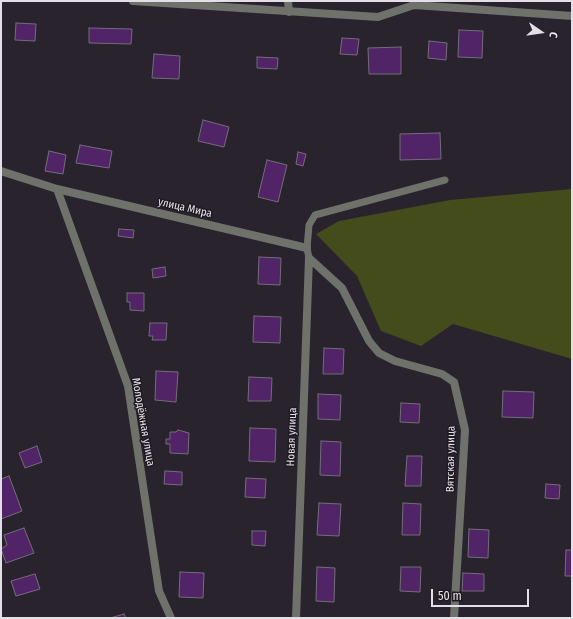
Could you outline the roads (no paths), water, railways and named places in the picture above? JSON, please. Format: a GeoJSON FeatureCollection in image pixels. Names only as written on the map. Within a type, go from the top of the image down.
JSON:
{"type":"FeatureCollection","features":[{"type":"Feature","properties":{"kind":"street"},"geometry":{"type":"LineString","coordinates":[[133,1],[378,17],[414,5],[572,16]]}},
{"type":"Feature","properties":{"kind":"street"},"geometry":{"type":"LineString","coordinates":[[288,1],[289,12]]}},
{"type":"Feature","properties":{"kind":"street","name":"улица Мира"},"geometry":{"type":"LineString","coordinates":[[1,171],[57,189],[307,248]]}},
{"type":"Feature","properties":{"kind":"street","name":"Молодёжная улица"},"geometry":{"type":"LineString","coordinates":[[57,189],[128,386],[159,591],[171,618]]}},
{"type":"Feature","properties":{"kind":"street","name":"Новая улица"},"geometry":{"type":"LineString","coordinates":[[296,618],[309,258]]}},
{"type":"Feature","properties":{"kind":"street","name":"Вятская улица"},"geometry":{"type":"LineString","coordinates":[[309,258],[342,288],[369,341],[379,353],[395,360],[442,374],[454,382],[465,430],[454,618]]}},
{"type":"Feature","properties":{"kind":"lane"},"geometry":{"type":"LineString","coordinates":[[309,258],[307,248],[309,225],[315,215],[445,180]]}}]}
